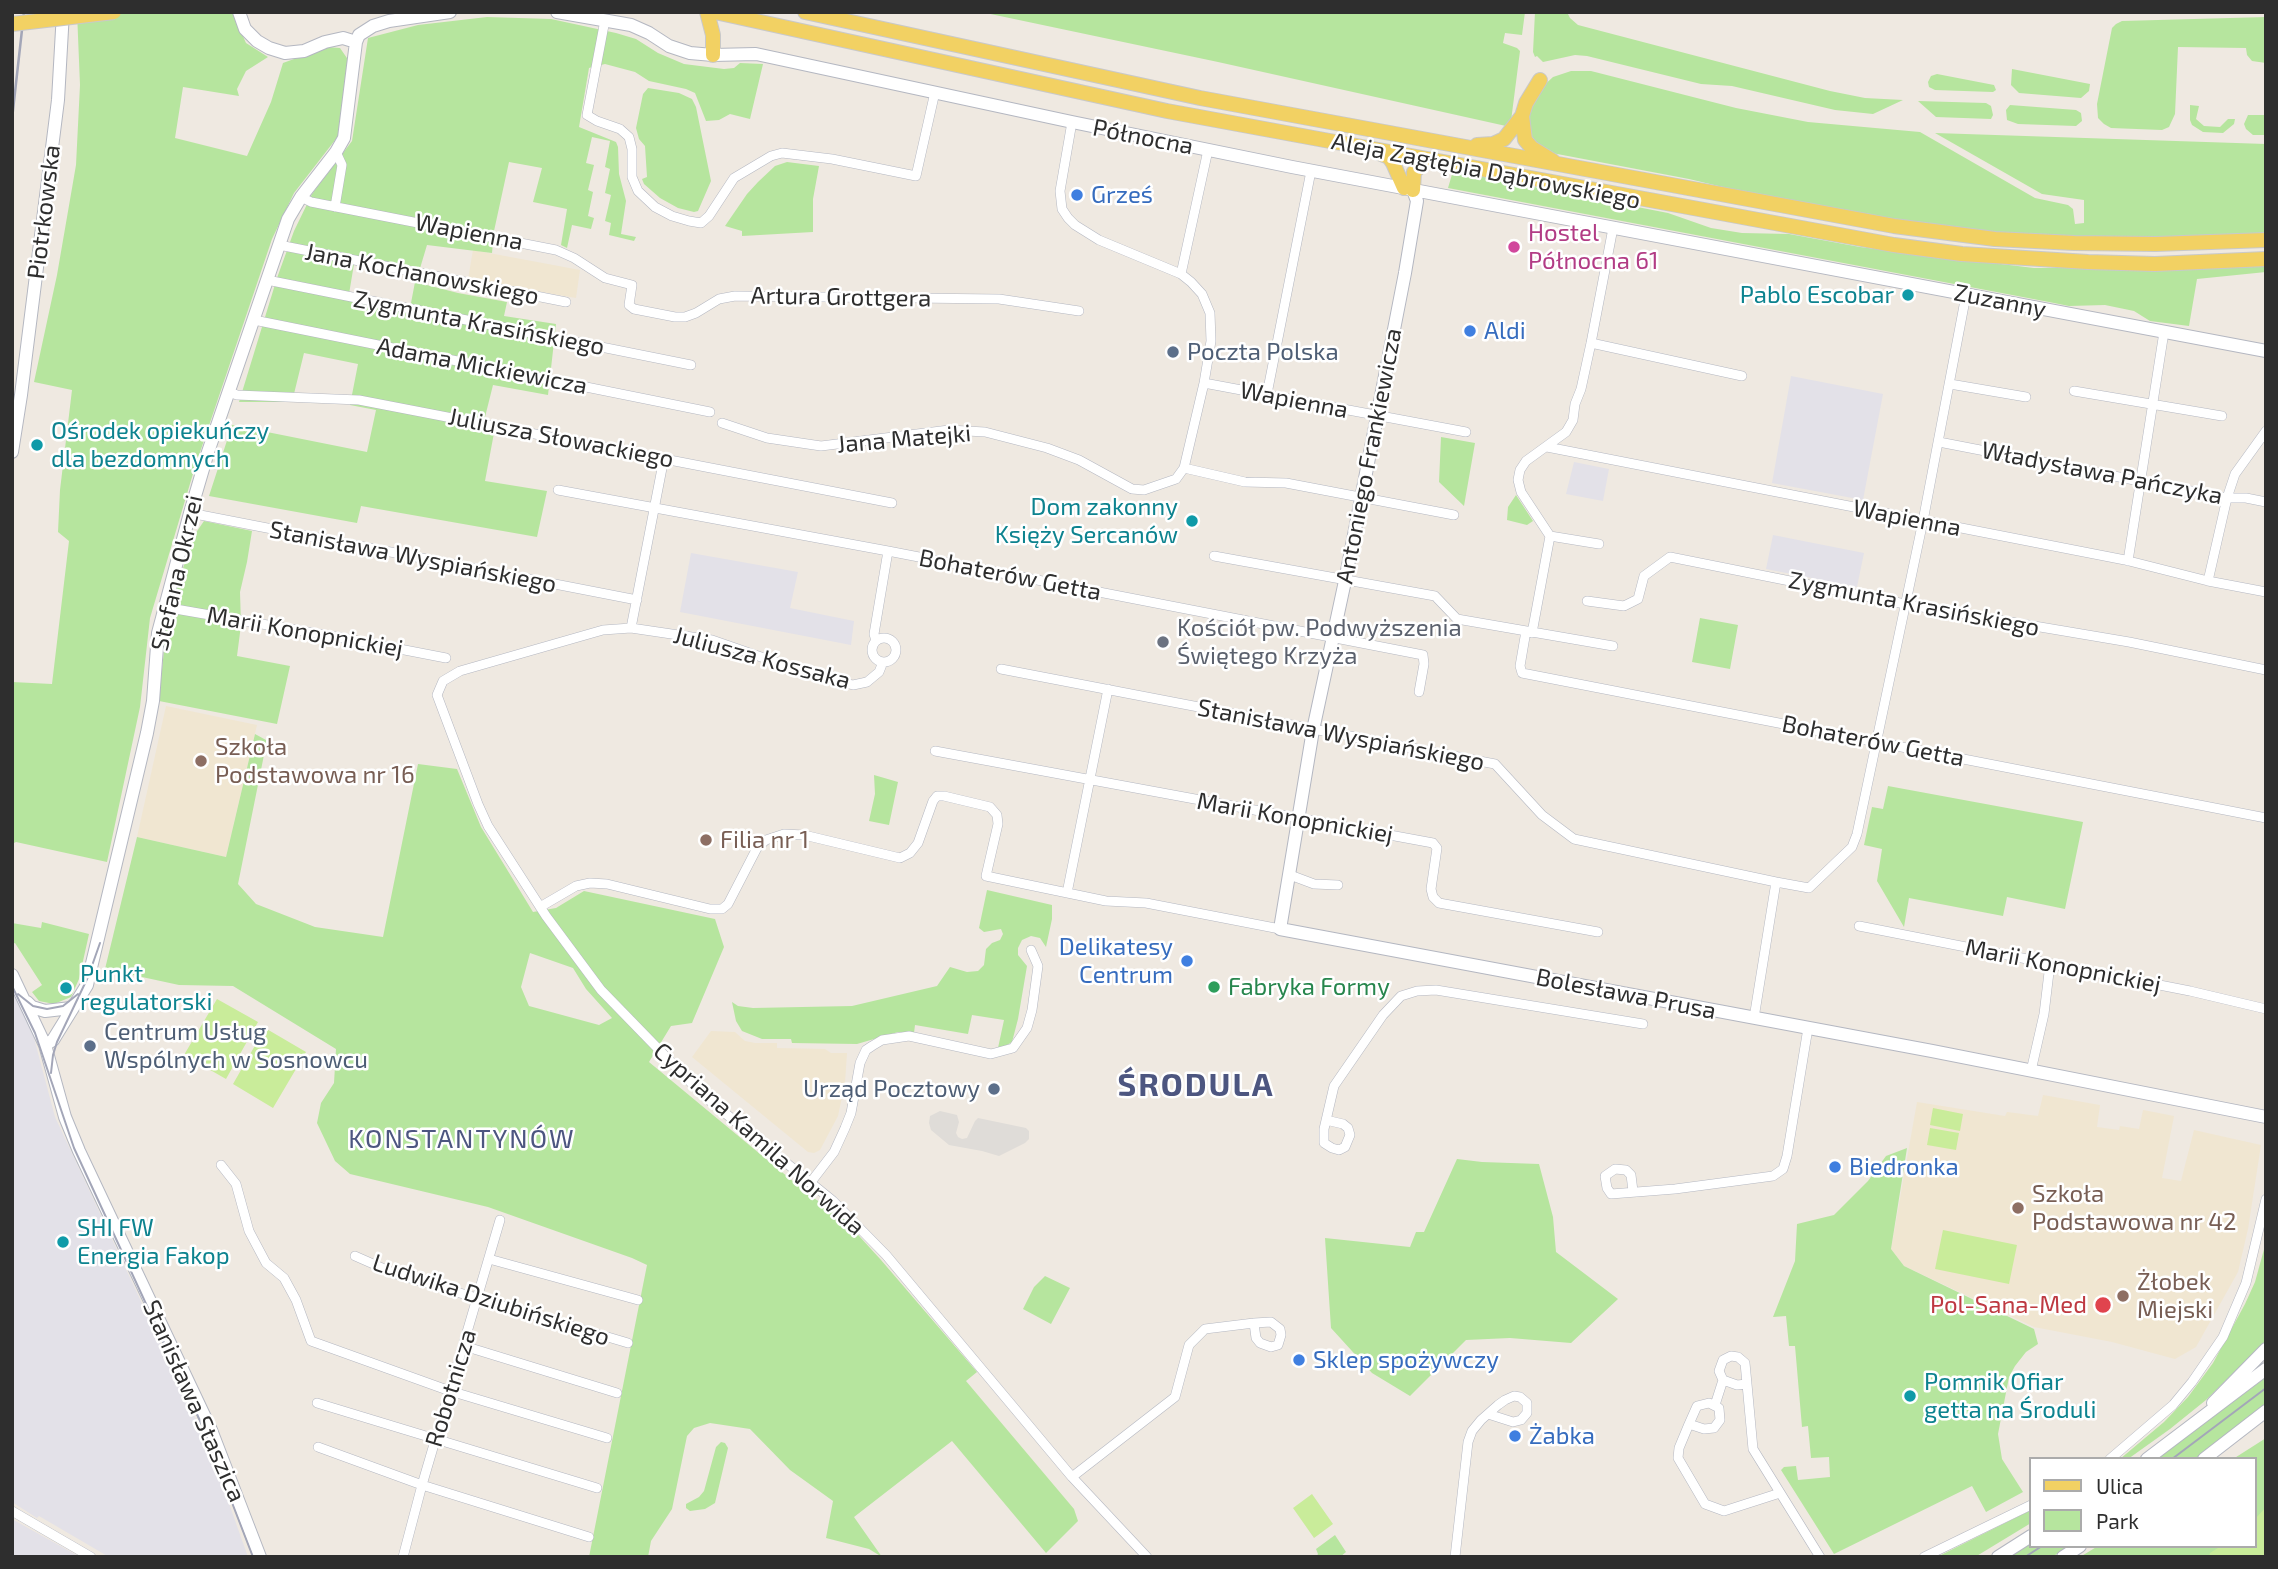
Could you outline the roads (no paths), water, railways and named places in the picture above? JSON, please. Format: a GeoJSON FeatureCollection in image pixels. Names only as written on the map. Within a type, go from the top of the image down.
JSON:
{"type":"FeatureCollection","features":[{"type":"Feature","properties":{"kind":"main road"},"geometry":{"type":"LineString","coordinates":[[12,24],[114,12]]}},
{"type":"Feature","properties":{"kind":"main road"},"geometry":{"type":"LineString","coordinates":[[707,12],[713,34],[712,55]]}},
{"type":"Feature","properties":{"kind":"main road","name":"Aleja Zagłębia Dąbrowskiego"},"geometry":{"type":"LineString","coordinates":[[715,12],[1153,108],[1811,231],[1962,254],[2024,259],[2155,264],[2266,259]]}},
{"type":"Feature","properties":{"kind":"main road","name":"Aleja Zagłębia Dąbrowskiego"},"geometry":{"type":"LineString","coordinates":[[805,12],[1175,93],[1836,217],[1995,239],[2156,244],[2266,240]]}},
{"type":"Feature","properties":{"kind":"main road"},"geometry":{"type":"LineString","coordinates":[[1465,148],[1493,144],[1504,139],[1522,116],[1531,92],[1540,79]]}},
{"type":"Feature","properties":{"kind":"main road"},"geometry":{"type":"LineString","coordinates":[[1522,116],[1525,140],[1532,148],[1560,166]]}},
{"type":"Feature","properties":{"kind":"main road"},"geometry":{"type":"LineString","coordinates":[[1375,150],[1389,157],[1409,189]]}},
{"type":"Feature","properties":{"kind":"main road"},"geometry":{"type":"LineString","coordinates":[[1409,189],[1414,172],[1426,160]]}},
{"type":"Feature","properties":{"kind":"street","name":"Piotrkowska"},"geometry":{"type":"LineString","coordinates":[[12,452],[58,100],[63,12]]}},
{"type":"Feature","properties":{"kind":"street"},"geometry":{"type":"LineString","coordinates":[[239,12],[245,29],[257,41],[285,53],[304,51],[343,38],[356,42],[359,35],[388,21],[450,12]]}},
{"type":"Feature","properties":{"kind":"street","name":"Północna"},"geometry":{"type":"LineString","coordinates":[[557,12],[631,25],[669,46],[690,52],[712,55],[756,54],[1311,171],[1735,251]]}},
{"type":"Feature","properties":{"kind":"street"},"geometry":{"type":"LineString","coordinates":[[605,19],[587,115],[620,129],[629,137],[632,177],[638,191],[655,207],[689,221],[701,223],[709,216],[734,178],[761,161],[782,153],[832,159],[916,176],[935,92]]}},
{"type":"Feature","properties":{"kind":"street","name":"Stefana Okrzei"},"geometry":{"type":"LineString","coordinates":[[46,1045],[53,1040],[87,985],[148,733],[164,607],[190,513],[288,219],[344,138],[356,42]]}},
{"type":"Feature","properties":{"kind":"street"},"geometry":{"type":"LineString","coordinates":[[1072,122],[1060,191],[1062,209],[1068,218],[1099,240],[1181,274],[1202,294],[1210,313],[1211,341],[1204,383],[1184,468],[1244,482],[1286,484],[1454,516]]}},
{"type":"Feature","properties":{"kind":"street"},"geometry":{"type":"LineString","coordinates":[[1181,274],[1208,150]]}},
{"type":"Feature","properties":{"kind":"street","name":"Stefana Okrzei"},"geometry":{"type":"LineString","coordinates":[[335,207],[342,165],[336,152]]}},
{"type":"Feature","properties":{"kind":"street"},"geometry":{"type":"LineString","coordinates":[[1267,394],[1311,171]]}},
{"type":"Feature","properties":{"kind":"street","name":"Antoniego Frankiewicza"},"geometry":{"type":"LineString","coordinates":[[1280,929],[1313,730],[1345,581],[1417,201],[1409,189]]}},
{"type":"Feature","properties":{"kind":"street","name":"Wapienna"},"geometry":{"type":"LineString","coordinates":[[301,197],[335,207],[547,248],[574,258],[605,278],[632,285]]}},
{"type":"Feature","properties":{"kind":"street"},"geometry":{"type":"LineString","coordinates":[[1529,632],[1550,536],[1521,492],[1518,480],[1520,470],[1526,461],[1566,432],[1573,420],[1613,228]]}},
{"type":"Feature","properties":{"kind":"street","name":"Jana Kochanowskiego"},"geometry":{"type":"LineString","coordinates":[[279,245],[566,302]]}},
{"type":"Feature","properties":{"kind":"street","name":"Zuzanny"},"geometry":{"type":"LineString","coordinates":[[1735,251],[2266,351]]}},
{"type":"Feature","properties":{"kind":"street","name":"Zygmunta Krasińskiego"},"geometry":{"type":"LineString","coordinates":[[267,280],[691,365]]}},
{"type":"Feature","properties":{"kind":"street","name":"Artura Grottgera"},"geometry":{"type":"LineString","coordinates":[[632,285],[629,305],[634,309],[675,317],[685,317],[719,299],[734,296],[999,299],[1079,311]]}},
{"type":"Feature","properties":{"kind":"street"},"geometry":{"type":"LineString","coordinates":[[1877,741],[1939,442],[1966,295]]}},
{"type":"Feature","properties":{"kind":"street","name":"Adama Mickiewicza"},"geometry":{"type":"LineString","coordinates":[[254,320],[710,412]]}},
{"type":"Feature","properties":{"kind":"street"},"geometry":{"type":"LineString","coordinates":[[2128,561],[2164,332]]}},
{"type":"Feature","properties":{"kind":"street"},"geometry":{"type":"LineString","coordinates":[[1591,343],[1742,376]]}},
{"type":"Feature","properties":{"kind":"street","name":"Wapienna"},"geometry":{"type":"LineString","coordinates":[[1204,383],[1466,432]]}},
{"type":"Feature","properties":{"kind":"street"},"geometry":{"type":"LineString","coordinates":[[1950,384],[2026,397]]}},
{"type":"Feature","properties":{"kind":"street"},"geometry":{"type":"LineString","coordinates":[[2074,391],[2222,416]]}},
{"type":"Feature","properties":{"kind":"street","name":"Juliusza Słowackiego"},"geometry":{"type":"LineString","coordinates":[[229,393],[237,396],[359,400],[892,503]]}},
{"type":"Feature","properties":{"kind":"street","name":"Jana Matejki"},"geometry":{"type":"LineString","coordinates":[[722,423],[767,438],[821,446],[949,430],[985,432],[1068,456],[1132,489],[1144,490],[1176,479],[1184,468]]}},
{"type":"Feature","properties":{"kind":"street"},"geometry":{"type":"LineString","coordinates":[[2208,580],[2235,474],[2266,431]]}},
{"type":"Feature","properties":{"kind":"street","name":"Władysława Pańczyka"},"geometry":{"type":"LineString","coordinates":[[1939,442],[2227,498],[2266,502]]}},
{"type":"Feature","properties":{"kind":"street","name":"Wapienna"},"geometry":{"type":"LineString","coordinates":[[1547,447],[2128,561],[2266,592]]}},
{"type":"Feature","properties":{"kind":"street"},"geometry":{"type":"LineString","coordinates":[[631,628],[664,458]]}},
{"type":"Feature","properties":{"kind":"street","name":"Bohaterów Getta"},"geometry":{"type":"LineString","coordinates":[[558,489],[1423,655],[1419,692]]}},
{"type":"Feature","properties":{"kind":"street","name":"Stanisława Wyspiańskiego"},"geometry":{"type":"LineString","coordinates":[[190,513],[637,600]]}},
{"type":"Feature","properties":{"kind":"street"},"geometry":{"type":"LineString","coordinates":[[1550,536],[1599,544]]}},
{"type":"Feature","properties":{"kind":"street"},"geometry":{"type":"LineString","coordinates":[[876,641],[886,638],[895,644],[896,654],[893,659],[883,662],[874,657],[872,651],[876,641],[874,634],[888,551]]}},
{"type":"Feature","properties":{"kind":"street"},"geometry":{"type":"LineString","coordinates":[[1214,556],[1435,596],[1457,619],[1613,646]]}},
{"type":"Feature","properties":{"kind":"street","name":"Zygmunta Krasińskiego"},"geometry":{"type":"LineString","coordinates":[[1587,601],[1624,606],[1638,598],[1644,576],[1670,557],[1905,604],[2129,642],[2266,670]]}},
{"type":"Feature","properties":{"kind":"street","name":"Marii Konopnickiej"},"geometry":{"type":"LineString","coordinates":[[164,607],[446,658]]}},
{"type":"Feature","properties":{"kind":"street","name":"Juliusza Kossaka"},"geometry":{"type":"LineString","coordinates":[[443,681],[460,671],[544,646],[603,630],[631,628],[712,640],[813,675],[853,685],[867,682],[879,671],[883,662]]}},
{"type":"Feature","properties":{"kind":"street","name":"Bohaterów Getta"},"geometry":{"type":"LineString","coordinates":[[1529,632],[1520,666],[1522,673],[2266,818]]}},
{"type":"Feature","properties":{"kind":"street","name":"Stanisława Wyspiańskiego"},"geometry":{"type":"LineString","coordinates":[[1001,669],[1495,764],[1542,815],[1574,839],[1809,888],[1852,847],[1877,741]]}},
{"type":"Feature","properties":{"kind":"street","name":"Cypriana Kamila Norwida"},"geometry":{"type":"LineString","coordinates":[[443,681],[438,699],[488,826],[540,908],[601,990],[704,1096],[833,1200],[886,1255],[1072,1477],[1147,1557]]}},
{"type":"Feature","properties":{"kind":"street"},"geometry":{"type":"LineString","coordinates":[[1067,893],[1108,690]]}},
{"type":"Feature","properties":{"kind":"street","name":"Marii Konopnickiej"},"geometry":{"type":"LineString","coordinates":[[935,751],[1433,843],[1437,848],[1431,890],[1439,903],[1598,932]]}},
{"type":"Feature","properties":{"kind":"street","name":"Bolesława Prusa"},"geometry":{"type":"LineString","coordinates":[[540,908],[576,886],[590,883],[607,884],[710,909],[722,908],[728,904],[757,848],[766,840],[783,834],[804,835],[900,858],[910,853],[918,844],[936,796],[944,796],[990,807],[997,815],[998,824],[986,876],[1106,901],[1146,903],[2266,1117]]}},
{"type":"Feature","properties":{"kind":"street"},"geometry":{"type":"LineString","coordinates":[[1290,876],[1314,884],[1338,885]]}},
{"type":"Feature","properties":{"kind":"street"},"geometry":{"type":"LineString","coordinates":[[1754,1018],[1776,882]]}},
{"type":"Feature","properties":{"kind":"street","name":"Marii Konopnickiej"},"geometry":{"type":"LineString","coordinates":[[1859,926],[2190,991],[2266,1009]]}},
{"type":"Feature","properties":{"kind":"street"},"geometry":{"type":"LineString","coordinates":[[811,1182],[834,1152],[845,1128],[851,1113],[860,1063],[866,1050],[872,1046],[882,1040],[909,1036],[991,1054],[1003,1053],[1013,1048],[1027,1028],[1032,1010],[1038,966],[1031,950]]}},
{"type":"Feature","properties":{"kind":"street"},"geometry":{"type":"LineString","coordinates":[[2031,1071],[2044,1014],[2050,964]]}},
{"type":"Feature","properties":{"kind":"street","name":"Stanisława Staszica"},"geometry":{"type":"LineString","coordinates":[[12,975],[46,1045],[65,1117],[79,1151],[211,1430],[260,1557]]}},
{"type":"Feature","properties":{"kind":"street"},"geometry":{"type":"LineString","coordinates":[[1326,1120],[1334,1086],[1383,1014],[1401,996],[1417,991],[1436,990],[1643,1024]]}},
{"type":"Feature","properties":{"kind":"street"},"geometry":{"type":"LineString","coordinates":[[27,1002],[32,1007],[45,1011],[71,1008]]}},
{"type":"Feature","properties":{"kind":"street"},"geometry":{"type":"LineString","coordinates":[[1633,1191],[1675,1189],[1773,1176],[1783,1169],[1808,1028]]}},
{"type":"Feature","properties":{"kind":"street"},"geometry":{"type":"LineString","coordinates":[[221,1165],[236,1184],[249,1231],[266,1263],[284,1278],[296,1300],[311,1341],[450,1391],[607,1438]]}},
{"type":"Feature","properties":{"kind":"street"},"geometry":{"type":"LineString","coordinates":[[2112,1457],[2173,1405],[2223,1337],[2246,1283],[2266,1199]]}},
{"type":"Feature","properties":{"kind":"street","name":"Robotnicza"},"geometry":{"type":"LineString","coordinates":[[403,1557],[500,1220]]}},
{"type":"Feature","properties":{"kind":"street","name":"Ludwika Dziubińskiego"},"geometry":{"type":"LineString","coordinates":[[355,1256],[396,1274],[628,1343]]}},
{"type":"Feature","properties":{"kind":"street"},"geometry":{"type":"LineString","coordinates":[[489,1259],[638,1300]]}},
{"type":"Feature","properties":{"kind":"street"},"geometry":{"type":"LineString","coordinates":[[1072,1477],[1175,1397],[1189,1345],[1205,1329],[1254,1323]]}},
{"type":"Feature","properties":{"kind":"street"},"geometry":{"type":"LineString","coordinates":[[464,1346],[617,1392]]}},
{"type":"Feature","properties":{"kind":"street"},"geometry":{"type":"LineString","coordinates":[[2197,1422],[2228,1385],[2266,1349]]}},
{"type":"Feature","properties":{"kind":"street"},"geometry":{"type":"LineString","coordinates":[[1715,1405],[1723,1380],[1719,1371],[1723,1360],[1731,1356],[1738,1357],[1745,1363],[1753,1449],[1820,1557]]}},
{"type":"Feature","properties":{"kind":"street"},"geometry":{"type":"LineString","coordinates":[[2150,1457],[2266,1370]]}},
{"type":"Feature","properties":{"kind":"street"},"geometry":{"type":"LineString","coordinates":[[1723,1380],[1737,1385],[1747,1384]]}},
{"type":"Feature","properties":{"kind":"street"},"geometry":{"type":"LineString","coordinates":[[317,1403],[597,1488]]}},
{"type":"Feature","properties":{"kind":"street"},"geometry":{"type":"LineString","coordinates":[[1689,1424],[1697,1428],[1714,1428],[1721,1416],[1719,1408],[1709,1404],[1697,1406],[1689,1424],[1679,1448],[1678,1458],[1705,1504],[1724,1511],[1780,1493]]}},
{"type":"Feature","properties":{"kind":"street"},"geometry":{"type":"LineString","coordinates":[[2207,1457],[2266,1411]]}},
{"type":"Feature","properties":{"kind":"street"},"geometry":{"type":"LineString","coordinates":[[1455,1557],[1468,1442],[1472,1432],[1488,1414]]}},
{"type":"Feature","properties":{"kind":"street"},"geometry":{"type":"LineString","coordinates":[[2240,1431],[2266,1417]]}},
{"type":"Feature","properties":{"kind":"street"},"geometry":{"type":"LineString","coordinates":[[318,1447],[422,1485],[589,1537]]}},
{"type":"Feature","properties":{"kind":"street"},"geometry":{"type":"LineString","coordinates":[[1924,1557],[2030,1505]]}},
{"type":"Feature","properties":{"kind":"street"},"geometry":{"type":"LineString","coordinates":[[12,1511],[91,1557]]}},
{"type":"Feature","properties":{"kind":"street"},"geometry":{"type":"LineString","coordinates":[[1998,1557],[2030,1537]]}},
{"type":"Feature","properties":{"kind":"tram line"},"geometry":{"type":"LineString","coordinates":[[51,1073],[57,1042],[88,977],[100,943]]}},
{"type":"Feature","properties":{"kind":"tram line"},"geometry":{"type":"LineString","coordinates":[[12,986],[35,1033],[74,1148],[202,1425],[253,1557]]}},
{"type":"Feature","properties":{"kind":"tram line"},"geometry":{"type":"LineString","coordinates":[[18,994],[33,1006],[47,1009],[63,1006],[78,994]]}},
{"type":"Feature","properties":{"kind":"tram line"},"geometry":{"type":"LineString","coordinates":[[2175,1457],[2266,1388]]}},
{"type":"Feature","properties":{"kind":"tram line"},"geometry":{"type":"LineString","coordinates":[[2025,1557],[2039,1548]]}},
{"type":"Feature","properties":{"kind":"railway"},"geometry":{"type":"LineString","coordinates":[[12,119],[24,12]]}},
{"type":"Feature","properties":{"kind":"place","name":"Grześ"},"geometry":{"type":"Point","coordinates":[1077,195]}},
{"type":"Feature","properties":{"kind":"place","name":"Hostel Północna 61"},"geometry":{"type":"Point","coordinates":[1514,247]}},
{"type":"Feature","properties":{"kind":"place","name":"Pablo Escobar"},"geometry":{"type":"Point","coordinates":[1908,295]}},
{"type":"Feature","properties":{"kind":"place","name":"Aldi"},"geometry":{"type":"Point","coordinates":[1470,331]}},
{"type":"Feature","properties":{"kind":"place","name":"Poczta Polska"},"geometry":{"type":"Point","coordinates":[1173,352]}},
{"type":"Feature","properties":{"kind":"place","name":"Ośrodek opiekuńczy dla bezdomnych"},"geometry":{"type":"Point","coordinates":[37,445]}},
{"type":"Feature","properties":{"kind":"place","name":"Dom zakonny Księży Sercanów"},"geometry":{"type":"Point","coordinates":[1192,521]}},
{"type":"Feature","properties":{"kind":"place","name":"Kościół pw. Podwyższenia Świętego Krzyża"},"geometry":{"type":"Point","coordinates":[1163,642]}},
{"type":"Feature","properties":{"kind":"place","name":"Szkoła Podstawowa nr 16"},"geometry":{"type":"Point","coordinates":[201,761]}},
{"type":"Feature","properties":{"kind":"place","name":"Filia nr 1"},"geometry":{"type":"Point","coordinates":[706,840]}},
{"type":"Feature","properties":{"kind":"place","name":"Delikatesy Centrum"},"geometry":{"type":"Point","coordinates":[1187,961]}},
{"type":"Feature","properties":{"kind":"place","name":"Fabryka Formy"},"geometry":{"type":"Point","coordinates":[1214,987]}},
{"type":"Feature","properties":{"kind":"place","name":"Punkt regulatorski"},"geometry":{"type":"Point","coordinates":[66,988]}},
{"type":"Feature","properties":{"kind":"place","name":"Centrum Usług Wspólnych w Sosnowcu"},"geometry":{"type":"Point","coordinates":[90,1046]}},
{"type":"Feature","properties":{"kind":"place","name":"Urząd Pocztowy"},"geometry":{"type":"Point","coordinates":[994,1089]}},
{"type":"Feature","properties":{"kind":"place","name":"Biedronka"},"geometry":{"type":"Point","coordinates":[1835,1167]}},
{"type":"Feature","properties":{"kind":"place","name":"Szkoła Podstawowa nr 42"},"geometry":{"type":"Point","coordinates":[2018,1208]}},
{"type":"Feature","properties":{"kind":"place","name":"SHI FW Energia Fakop"},"geometry":{"type":"Point","coordinates":[63,1242]}},
{"type":"Feature","properties":{"kind":"place","name":"Żłobek Miejski"},"geometry":{"type":"Point","coordinates":[2123,1296]}},
{"type":"Feature","properties":{"kind":"place","name":"Pol-Sana-Med"},"geometry":{"type":"Point","coordinates":[2103,1305]}},
{"type":"Feature","properties":{"kind":"place","name":"Sklep spożywczy"},"geometry":{"type":"Point","coordinates":[1299,1360]}},
{"type":"Feature","properties":{"kind":"place","name":"Pomnik Ofiar getta na Środuli"},"geometry":{"type":"Point","coordinates":[1910,1396]}},
{"type":"Feature","properties":{"kind":"place","name":"Żabka"},"geometry":{"type":"Point","coordinates":[1515,1436]}},
{"type":"Feature","properties":{"kind":"district","name":"ŚRODULA"},"geometry":{"type":"Point","coordinates":[1196,1085]}},
{"type":"Feature","properties":{"kind":"district","name":"KONSTANTYNÓW"},"geometry":{"type":"Point","coordinates":[462,1139]}}]}
